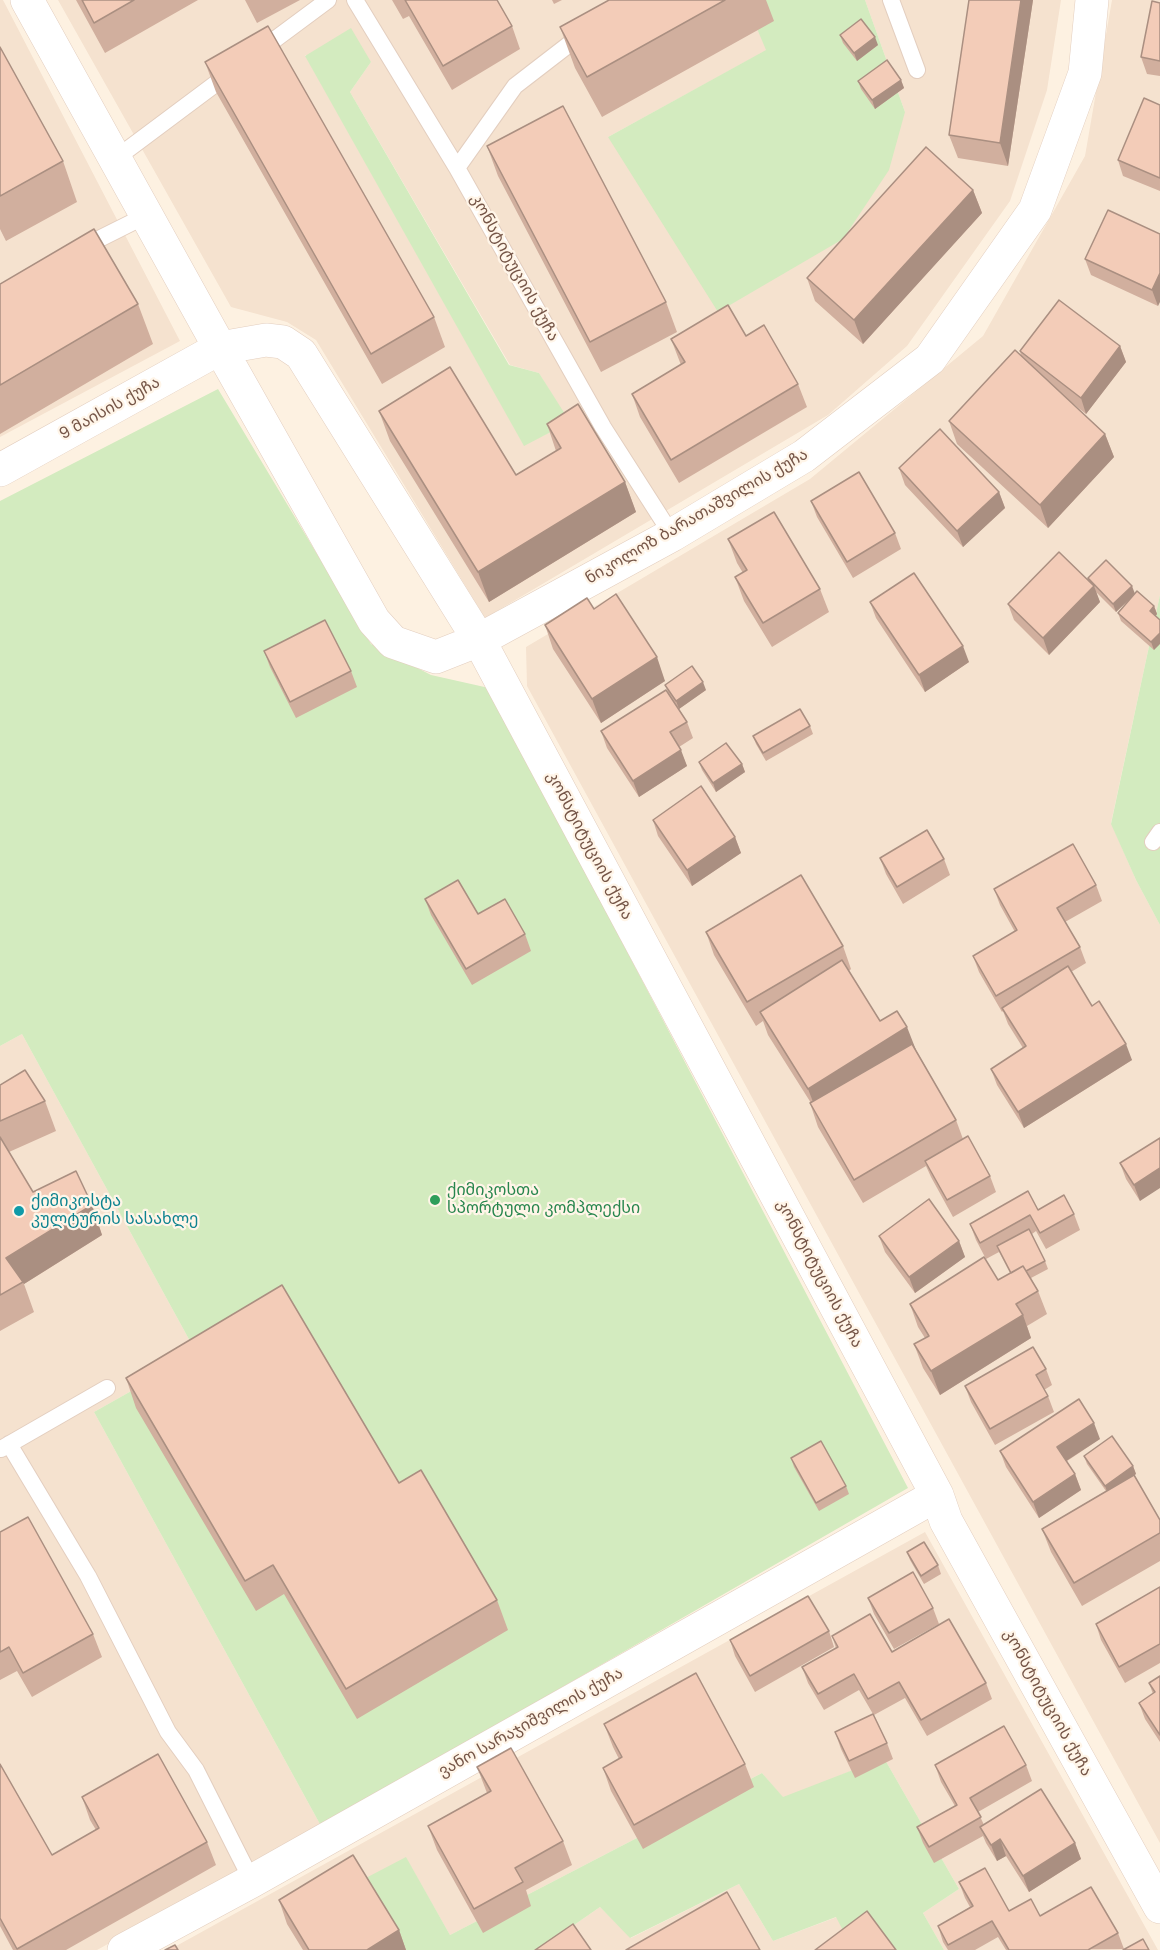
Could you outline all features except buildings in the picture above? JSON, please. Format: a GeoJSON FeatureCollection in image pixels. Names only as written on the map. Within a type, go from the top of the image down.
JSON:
{"type":"FeatureCollection","features":[{"type":"Feature","properties":{"kind":"street"},"geometry":{"type":"LineString","coordinates":[[27,0],[374,621],[393,642],[436,657],[479,640]]}},
{"type":"Feature","properties":{"kind":"street","name":"ნიკოლოზ ბარათაშვილის ქუჩა"},"geometry":{"type":"LineString","coordinates":[[479,640],[672,535],[804,456],[930,359],[1035,210],[1085,73],[1092,0]]}},
{"type":"Feature","properties":{"kind":"street","name":"კონსტიტუციის ქუჩა"},"geometry":{"type":"LineString","coordinates":[[220,348],[266,340],[283,342],[301,354],[479,640],[937,1495],[946,1521],[1160,1907]]}},
{"type":"Feature","properties":{"kind":"street","name":"9 მაისის ქუჩა"},"geometry":{"type":"LineString","coordinates":[[0,470],[220,348]]}},
{"type":"Feature","properties":{"kind":"street","name":"ვანო სარაჯიშვილის ქუჩა"},"geometry":{"type":"LineString","coordinates":[[124,1950],[252,1881],[937,1495]]}},
{"type":"Feature","properties":{"kind":"lane"},"geometry":{"type":"LineString","coordinates":[[115,159],[328,0]]}},
{"type":"Feature","properties":{"kind":"lane","name":"კონსტიტუციის ქუჩა"},"geometry":{"type":"LineString","coordinates":[[355,0],[457,168],[603,427],[672,535]]}},
{"type":"Feature","properties":{"kind":"lane"},"geometry":{"type":"LineString","coordinates":[[891,0],[916,70]]}},
{"type":"Feature","properties":{"kind":"lane"},"geometry":{"type":"LineString","coordinates":[[457,168],[515,86],[598,22]]}},
{"type":"Feature","properties":{"kind":"lane"},"geometry":{"type":"LineString","coordinates":[[63,257],[147,215]]}},
{"type":"Feature","properties":{"kind":"lane"},"geometry":{"type":"LineString","coordinates":[[107,1388],[5,1446],[88,1576],[168,1732],[196,1770],[252,1881]]}},
{"type":"Feature","properties":{"kind":"shaded area"},"geometry":{"type":"Polygon","coordinates":[[[0,0],[3,0],[180,341],[0,437],[0,0]]]}},
{"type":"Feature","properties":{"kind":"shaded area"},"geometry":{"type":"Polygon","coordinates":[[[58,0],[745,0],[767,50],[608,137],[905,112],[865,0],[1061,0],[1047,90],[1010,201],[907,346],[828,415],[485,618],[316,340],[287,322],[231,307],[58,0]],[[305,55],[524,445],[569,423],[539,373],[510,365],[350,92],[371,62],[305,55]]]}},
{"type":"Feature","properties":{"kind":"shaded area"},"geometry":{"type":"Polygon","coordinates":[[[1112,0],[1160,0],[1160,595],[1111,823],[1136,880],[1160,925],[1160,1843],[527,686],[526,647],[810,479],[983,336],[1085,156],[1112,0]]]}},
{"type":"Feature","properties":{"kind":"shaded area"},"geometry":{"type":"Polygon","coordinates":[[[22,1034],[197,1354],[94,1412],[321,1826],[97,1950],[0,1950],[0,1046],[22,1034]]]}},
{"type":"Feature","properties":{"kind":"shaded area"},"geometry":{"type":"Polygon","coordinates":[[[925,1532],[1158,1950],[944,1950],[923,1913],[959,1889],[884,1758],[783,1798],[762,1773],[450,1935],[406,1858],[403,1950],[169,1950],[925,1532]]]}},
{"type":"Feature","properties":{"kind":"shaded area"},"geometry":{"type":"Polygon","coordinates":[[[739,1884],[773,1941],[837,1917],[853,1950],[538,1950],[600,1907],[631,1938],[739,1884]]]}},
{"type":"Feature","properties":{"kind":"green space"},"geometry":{"type":"Polygon","coordinates":[[[745,0],[865,0],[905,112],[889,170],[843,239],[718,312],[608,137],[766,50],[745,0]]]}},
{"type":"Feature","properties":{"kind":"green space"},"geometry":{"type":"Polygon","coordinates":[[[351,28],[371,62],[350,92],[509,365],[539,373],[570,422],[524,446],[305,56],[351,28]]]}},
{"type":"Feature","properties":{"kind":"green space","name":"ქიმიკოსთა სპორტული კომპლექსი"},"geometry":{"type":"Polygon","coordinates":[[[218,389],[371,644],[431,675],[489,688],[908,1488],[321,1826],[94,1412],[197,1354],[22,1034],[0,1046],[0,501],[218,389]]]}},
{"type":"Feature","properties":{"kind":"green space"},"geometry":{"type":"Polygon","coordinates":[[[1160,595],[1160,925],[1136,880],[1111,824],[1160,595]]]}},
{"type":"Feature","properties":{"kind":"green space"},"geometry":{"type":"Polygon","coordinates":[[[884,1758],[959,1889],[923,1913],[944,1950],[853,1950],[836,1917],[773,1941],[739,1884],[630,1938],[600,1907],[538,1950],[403,1950],[360,1881],[406,1857],[450,1935],[762,1773],[783,1797],[884,1758]]]}},
{"type":"Feature","properties":{"kind":"place","name":"ქიმიკოსთა სპორტული კომპლექსი"},"geometry":{"type":"Point","coordinates":[435,1200]}},
{"type":"Feature","properties":{"kind":"place","name":"ქიმიკოსტა კულტურის სასახლე"},"geometry":{"type":"Point","coordinates":[19,1211]}}]}
